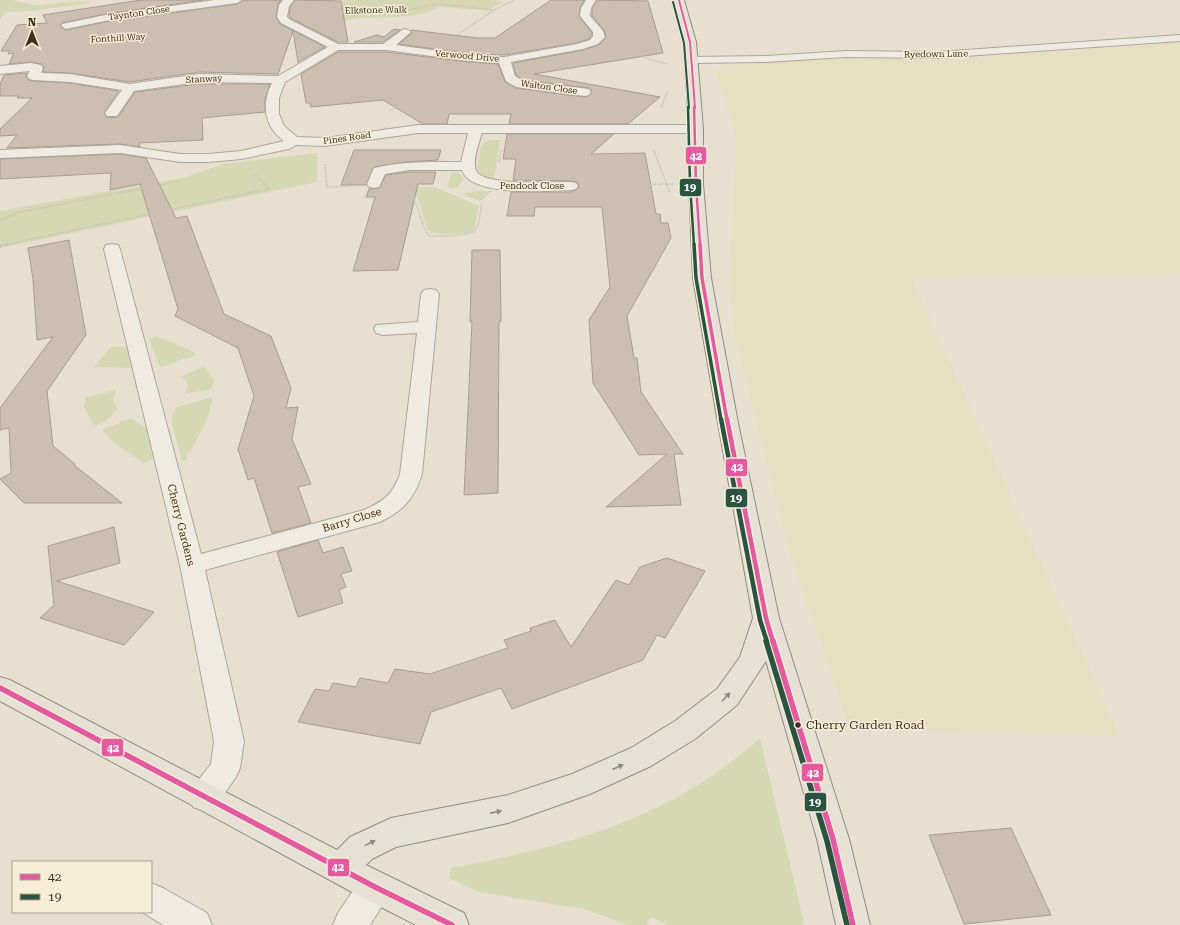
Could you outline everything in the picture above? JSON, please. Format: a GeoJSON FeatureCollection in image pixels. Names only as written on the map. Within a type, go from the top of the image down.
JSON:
{"type":"FeatureCollection","features":[{"type":"Feature","properties":{"kind":"main road"},"geometry":{"type":"LineString","coordinates":[[679,0],[690,42],[696,129],[696,184],[702,278],[728,424],[766,618],[833,839],[853,925]]}},
{"type":"Feature","properties":{"kind":"main road"},"geometry":{"type":"LineString","coordinates":[[341,868],[361,848],[391,833],[508,809],[579,785],[641,757],[685,730],[727,697],[752,661],[766,618]]}},
{"type":"Feature","properties":{"kind":"main road"},"geometry":{"type":"LineString","coordinates":[[0,688],[375,887],[452,925]]}},
{"type":"Feature","properties":{"kind":"street","name":"Taynton Close"},"geometry":{"type":"LineString","coordinates":[[66,26],[90,25],[105,18],[237,0]]}},
{"type":"Feature","properties":{"kind":"street"},"geometry":{"type":"LineString","coordinates":[[274,0],[288,0]]}},
{"type":"Feature","properties":{"kind":"street"},"geometry":{"type":"LineString","coordinates":[[288,0],[284,5],[282,16],[285,21],[294,27],[336,47]]}},
{"type":"Feature","properties":{"kind":"street"},"geometry":{"type":"LineString","coordinates":[[590,0],[584,12],[585,16],[598,31],[599,37],[594,42]]}},
{"type":"Feature","properties":{"kind":"street"},"geometry":{"type":"LineString","coordinates":[[386,47],[406,32]]}},
{"type":"Feature","properties":{"kind":"street","name":"Ryedown Lane"},"geometry":{"type":"LineString","coordinates":[[691,60],[766,59],[846,54],[937,55],[1180,38]]}},
{"type":"Feature","properties":{"kind":"street","name":"Verwood Drive"},"geometry":{"type":"LineString","coordinates":[[336,47],[386,47],[504,60],[580,47],[594,42]]}},
{"type":"Feature","properties":{"kind":"street"},"geometry":{"type":"LineString","coordinates":[[294,141],[279,131],[270,107],[271,98],[280,80],[336,47]]}},
{"type":"Feature","properties":{"kind":"street","name":"Walton Close"},"geometry":{"type":"LineString","coordinates":[[504,60],[510,78],[514,81],[525,85],[570,85],[585,92]]}},
{"type":"Feature","properties":{"kind":"street","name":"Stanway"},"geometry":{"type":"LineString","coordinates":[[4,74],[35,72],[130,88],[199,78],[280,80]]}},
{"type":"Feature","properties":{"kind":"street"},"geometry":{"type":"LineString","coordinates":[[112,113],[130,88]]}},
{"type":"Feature","properties":{"kind":"street","name":"Pines Road"},"geometry":{"type":"LineString","coordinates":[[0,154],[120,149],[180,158],[208,158],[241,155],[284,146],[294,141],[325,142],[418,129],[696,129]]}},
{"type":"Feature","properties":{"kind":"street"},"geometry":{"type":"LineString","coordinates":[[374,184],[379,171],[409,166],[468,166],[476,129]]}},
{"type":"Feature","properties":{"kind":"street","name":"Pendock Close"},"geometry":{"type":"LineString","coordinates":[[468,166],[470,175],[477,181],[496,186],[571,186]]}},
{"type":"Feature","properties":{"kind":"street","name":"Cherry Gardens"},"geometry":{"type":"LineString","coordinates":[[112,249],[192,565],[229,741],[225,768],[204,797]]}},
{"type":"Feature","properties":{"kind":"street","name":"Barry Close"},"geometry":{"type":"LineString","coordinates":[[192,565],[372,516],[391,507],[406,490],[411,474],[430,294]]}},
{"type":"Feature","properties":{"kind":"street"},"geometry":{"type":"LineString","coordinates":[[383,329],[426,327]]}},
{"type":"Feature","properties":{"kind":"street"},"geometry":{"type":"LineString","coordinates":[[350,925],[375,887]]}},
{"type":"Feature","properties":{"kind":"street"},"geometry":{"type":"LineString","coordinates":[[152,900],[195,925]]}},
{"type":"Feature","properties":{"kind":"path"},"geometry":{"type":"LineString","coordinates":[[405,105],[417,77],[434,53],[471,24],[514,0]]}},
{"type":"Feature","properties":{"kind":"path","name":"Elkstone Walk"},"geometry":{"type":"LineString","coordinates":[[282,16],[337,11],[402,10],[438,4],[494,10]]}},
{"type":"Feature","properties":{"kind":"path"},"geometry":{"type":"LineString","coordinates":[[60,45],[55,45],[46,38],[66,26]]}},
{"type":"Feature","properties":{"kind":"path","name":"Fonthill Way"},"geometry":{"type":"LineString","coordinates":[[112,39],[152,37],[168,41],[199,42],[221,36],[294,27]]}},
{"type":"Feature","properties":{"kind":"path"},"geometry":{"type":"LineString","coordinates":[[199,42],[194,48],[196,51],[215,54]]}},
{"type":"Feature","properties":{"kind":"path"},"geometry":{"type":"LineString","coordinates":[[594,42],[611,44],[649,59],[668,64]]}},
{"type":"Feature","properties":{"kind":"path"},"geometry":{"type":"LineString","coordinates":[[35,72],[46,59],[53,54],[57,48],[55,45]]}},
{"type":"Feature","properties":{"kind":"path","name":"Fonthill Way"},"geometry":{"type":"LineString","coordinates":[[46,59],[70,55],[75,51],[75,48],[67,46]]}},
{"type":"Feature","properties":{"kind":"path"},"geometry":{"type":"LineString","coordinates":[[390,110],[405,105],[525,85]]}},
{"type":"Feature","properties":{"kind":"path"},"geometry":{"type":"LineString","coordinates":[[0,246],[268,189],[268,187],[242,163],[241,155]]}},
{"type":"Feature","properties":{"kind":"path"},"geometry":{"type":"LineString","coordinates":[[325,158],[327,187],[357,186]]}},
{"type":"Feature","properties":{"kind":"path"},"geometry":{"type":"LineString","coordinates":[[0,221],[16,213],[181,180]]}},
{"type":"Feature","properties":{"kind":"path"},"geometry":{"type":"LineString","coordinates":[[571,186],[696,184]]}},
{"type":"Feature","properties":{"kind":"path"},"geometry":{"type":"LineString","coordinates":[[402,186],[414,195],[425,230],[430,236],[466,235],[474,233],[477,229],[482,204],[494,192],[496,186]]}},
{"type":"Feature","properties":{"kind":"shaded area"},"geometry":{"type":"Polygon","coordinates":[[[1180,43],[1180,275],[912,279],[1120,736],[849,727],[789,550],[735,337],[729,282],[737,141],[715,67],[839,58],[950,60],[1180,43]]]}},
{"type":"Feature","properties":{"kind":"green space"},"geometry":{"type":"Polygon","coordinates":[[[0,0],[15,0],[34,5],[87,1],[91,3],[30,11],[9,12],[5,13],[0,20],[0,0]]]}},
{"type":"Feature","properties":{"kind":"green space"},"geometry":{"type":"Polygon","coordinates":[[[341,0],[496,0],[504,2],[487,10],[440,7],[424,14],[397,17],[356,18],[312,29],[294,20],[340,9],[341,0]]]}},
{"type":"Feature","properties":{"kind":"green space"},"geometry":{"type":"Polygon","coordinates":[[[488,140],[500,140],[494,180],[481,175],[477,168],[481,146],[488,140]]]}},
{"type":"Feature","properties":{"kind":"green space"},"geometry":{"type":"Polygon","coordinates":[[[317,153],[317,182],[0,248],[0,211],[187,177],[223,164],[317,153]]]}},
{"type":"Feature","properties":{"kind":"green space"},"geometry":{"type":"Polygon","coordinates":[[[451,173],[460,173],[464,180],[457,187],[450,189],[448,186],[451,173]]]}},
{"type":"Feature","properties":{"kind":"green space"},"geometry":{"type":"Polygon","coordinates":[[[435,187],[479,206],[474,231],[455,235],[430,233],[418,199],[411,188],[435,187]]]}},
{"type":"Feature","properties":{"kind":"green space"},"geometry":{"type":"Polygon","coordinates":[[[478,191],[492,191],[479,201],[463,194],[478,191]]]}},
{"type":"Feature","properties":{"kind":"green space"},"geometry":{"type":"Polygon","coordinates":[[[156,336],[190,350],[196,355],[160,367],[149,339],[156,336]]]}},
{"type":"Feature","properties":{"kind":"green space"},"geometry":{"type":"Polygon","coordinates":[[[111,347],[127,347],[132,368],[94,367],[111,347]]]}},
{"type":"Feature","properties":{"kind":"green space"},"geometry":{"type":"Polygon","coordinates":[[[204,366],[214,380],[211,390],[186,393],[187,384],[181,377],[204,366]]]}},
{"type":"Feature","properties":{"kind":"green space"},"geometry":{"type":"Polygon","coordinates":[[[116,390],[113,400],[117,409],[100,424],[93,425],[84,407],[86,397],[116,390]]]}},
{"type":"Feature","properties":{"kind":"green space"},"geometry":{"type":"Polygon","coordinates":[[[213,397],[207,420],[190,452],[186,453],[187,460],[182,461],[172,423],[172,416],[177,407],[213,397]]]}},
{"type":"Feature","properties":{"kind":"green space"},"geometry":{"type":"Polygon","coordinates":[[[131,418],[146,428],[153,459],[144,463],[114,443],[102,430],[131,418]]]}},
{"type":"Feature","properties":{"kind":"green space"},"geometry":{"type":"Polygon","coordinates":[[[760,739],[804,922],[803,925],[668,925],[651,917],[646,925],[629,925],[583,909],[479,892],[449,878],[451,868],[517,855],[582,837],[645,813],[704,781],[760,739]]]}},
{"type":"Feature","properties":{"kind":"building"},"geometry":{"type":"Polygon","coordinates":[[[141,0],[204,0],[105,14],[62,23],[60,26],[66,30],[105,22],[237,4],[243,0],[281,0],[278,5],[276,17],[280,24],[325,47],[298,62],[293,31],[278,74],[199,72],[130,82],[70,73],[43,72],[44,67],[42,64],[31,62],[9,64],[14,53],[8,54],[10,51],[1,51],[17,25],[47,23],[43,15],[141,0]]]}},
{"type":"Feature","properties":{"kind":"building"},"geometry":{"type":"Polygon","coordinates":[[[295,0],[341,1],[348,42],[338,42],[290,18],[290,7],[295,0]]]}},
{"type":"Feature","properties":{"kind":"building"},"geometry":{"type":"Polygon","coordinates":[[[551,0],[584,0],[580,8],[579,16],[592,33],[589,39],[577,43],[504,55],[469,54],[399,44],[412,33],[411,30],[478,38],[495,38],[551,0]]]}},
{"type":"Feature","properties":{"kind":"building"},"geometry":{"type":"Polygon","coordinates":[[[597,0],[648,1],[663,53],[534,74],[660,97],[628,124],[509,124],[511,114],[449,114],[447,124],[423,124],[383,100],[311,107],[310,103],[306,103],[301,74],[338,52],[386,52],[498,64],[505,82],[515,88],[585,97],[589,96],[592,91],[589,88],[524,80],[516,75],[513,63],[583,50],[599,45],[606,37],[604,30],[592,16],[592,9],[597,0]]]}},
{"type":"Feature","properties":{"kind":"building"},"geometry":{"type":"Polygon","coordinates":[[[394,29],[400,30],[383,42],[354,42],[377,35],[384,37],[394,29]]]}},
{"type":"Feature","properties":{"kind":"building"},"geometry":{"type":"Polygon","coordinates":[[[27,73],[26,77],[33,81],[70,83],[119,91],[104,112],[107,118],[118,117],[135,92],[199,84],[270,84],[265,99],[265,112],[202,118],[203,140],[139,143],[140,147],[120,144],[7,148],[17,135],[0,136],[0,129],[32,98],[0,96],[0,84],[4,75],[27,73]]]}},
{"type":"Feature","properties":{"kind":"building"},"geometry":{"type":"Polygon","coordinates":[[[507,134],[614,134],[591,154],[645,153],[656,214],[660,214],[661,223],[668,223],[671,238],[627,316],[634,358],[637,358],[641,392],[683,454],[674,454],[681,505],[606,507],[667,454],[639,455],[593,383],[589,320],[610,287],[602,207],[535,207],[534,216],[507,216],[511,192],[571,192],[579,187],[577,182],[571,181],[513,180],[516,159],[503,159],[507,134]]]}},
{"type":"Feature","properties":{"kind":"building"},"geometry":{"type":"Polygon","coordinates":[[[354,150],[441,150],[438,160],[406,162],[374,167],[366,185],[341,185],[354,150]]]}},
{"type":"Feature","properties":{"kind":"building"},"geometry":{"type":"Polygon","coordinates":[[[120,154],[146,158],[176,218],[187,216],[224,314],[271,336],[291,388],[286,408],[298,407],[292,439],[311,484],[298,487],[311,523],[272,533],[254,478],[248,480],[238,449],[254,396],[238,348],[175,316],[178,309],[140,184],[110,190],[111,173],[0,179],[0,159],[120,154]]]}},
{"type":"Feature","properties":{"kind":"building"},"geometry":{"type":"Polygon","coordinates":[[[409,172],[436,172],[433,184],[418,184],[398,270],[353,271],[375,197],[366,197],[369,189],[379,188],[386,175],[409,172]]]}},
{"type":"Feature","properties":{"kind":"building"},"geometry":{"type":"Polygon","coordinates":[[[69,240],[86,335],[47,391],[53,446],[75,464],[74,465],[122,503],[24,503],[0,479],[11,473],[9,428],[0,430],[0,408],[53,337],[37,340],[33,279],[28,248],[69,240]]]}},
{"type":"Feature","properties":{"kind":"building"},"geometry":{"type":"Polygon","coordinates":[[[472,250],[500,250],[501,321],[499,322],[498,493],[464,495],[472,322],[470,322],[472,250]]]}},
{"type":"Feature","properties":{"kind":"building"},"geometry":{"type":"Polygon","coordinates":[[[114,527],[120,563],[57,581],[154,612],[124,645],[40,618],[54,605],[48,546],[114,527]]]}},
{"type":"Feature","properties":{"kind":"building"},"geometry":{"type":"Polygon","coordinates":[[[318,540],[323,553],[343,547],[352,571],[341,574],[346,587],[339,590],[343,603],[298,617],[277,552],[318,540]]]}},
{"type":"Feature","properties":{"kind":"building"},"geometry":{"type":"Polygon","coordinates":[[[667,558],[705,571],[665,638],[657,635],[643,660],[512,709],[501,688],[431,712],[420,744],[298,722],[315,689],[329,691],[333,683],[356,687],[360,678],[388,683],[395,669],[430,674],[508,648],[504,640],[531,631],[530,628],[555,620],[571,647],[616,580],[629,585],[640,567],[667,558]]]}},
{"type":"Feature","properties":{"kind":"building"},"geometry":{"type":"Polygon","coordinates":[[[1011,828],[1051,915],[964,924],[929,835],[1011,828]]]}},
{"type":"Feature","properties":{"kind":"transit line","name":"42"},"geometry":{"type":"LineString","coordinates":[[679,0],[690,42],[696,129],[696,184],[702,278],[728,423],[766,618],[833,839],[853,925]]}},
{"type":"Feature","properties":{"kind":"transit line","name":"19"},"geometry":{"type":"LineString","coordinates":[[673,2],[684,43],[690,129],[690,184],[696,278],[722,424],[760,620],[827,841],[847,925]]}},
{"type":"Feature","properties":{"kind":"transit line","name":"42"},"geometry":{"type":"LineString","coordinates":[[0,688],[375,887],[452,925]]}},
{"type":"Feature","properties":{"kind":"place","name":"Cherry Garden Road"},"geometry":{"type":"Point","coordinates":[798,725]}}]}
